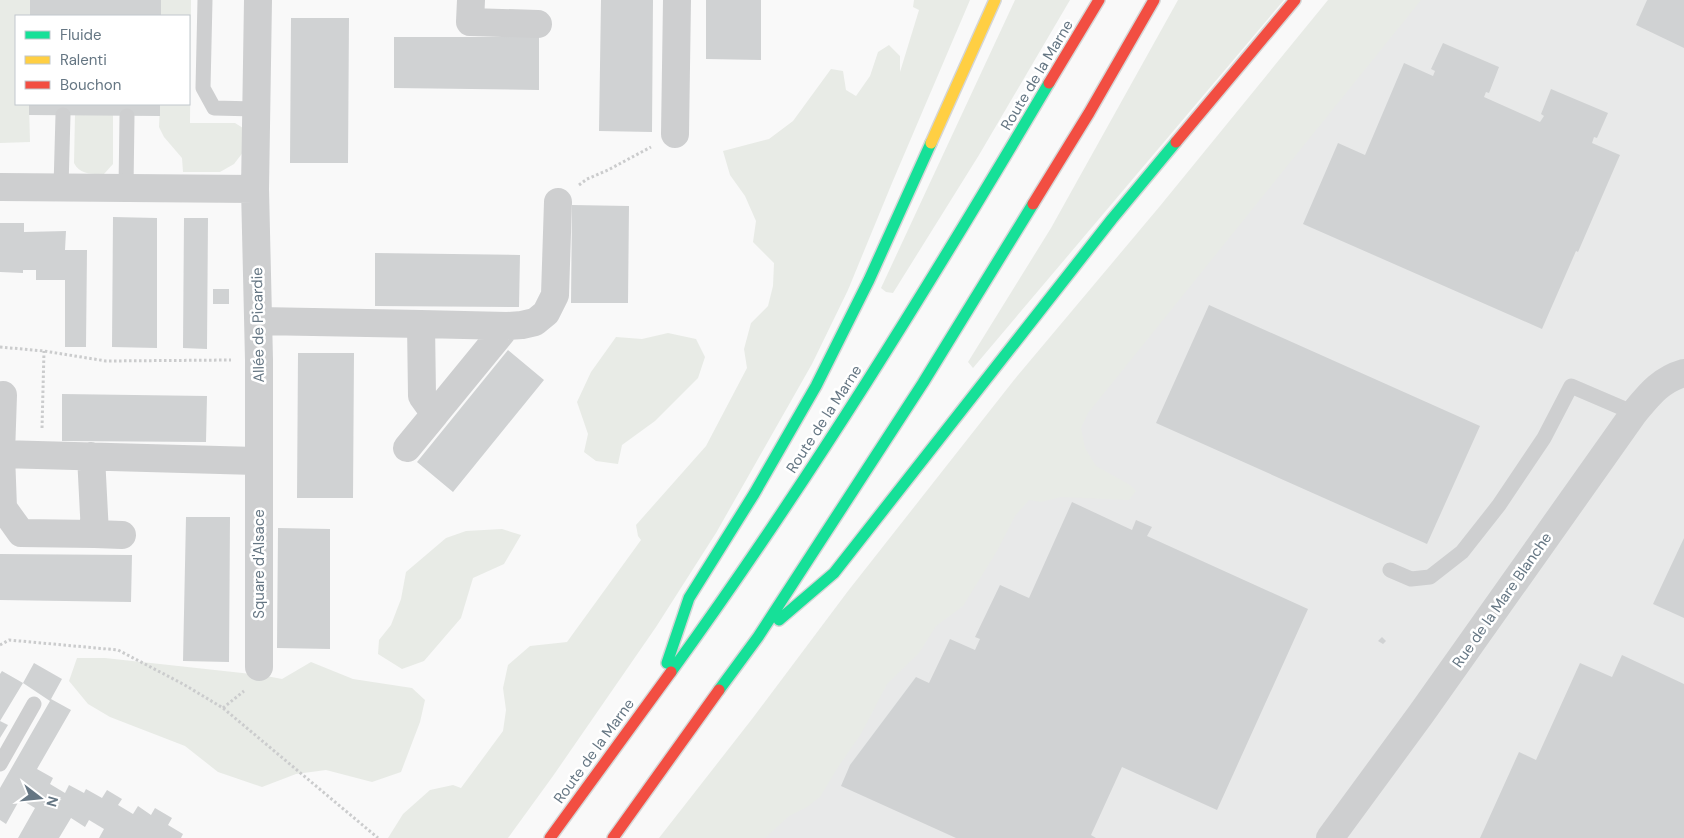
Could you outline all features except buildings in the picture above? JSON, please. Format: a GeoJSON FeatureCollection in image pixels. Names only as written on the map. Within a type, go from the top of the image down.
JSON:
{"type":"FeatureCollection","features":[{"type":"Feature","properties":{"kind":"highway"},"geometry":{"type":"LineString","coordinates":[[659,688],[689,598],[754,494],[816,386],[869,280],[995,0]]}},
{"type":"Feature","properties":{"kind":"highway","name":"Route de la Marne"},"geometry":{"type":"LineString","coordinates":[[550,838],[708,620],[767,534],[894,339],[976,208],[1099,0]]}},
{"type":"Feature","properties":{"kind":"highway"},"geometry":{"type":"LineString","coordinates":[[613,838],[758,636],[923,383],[1089,113],[1154,0]]}},
{"type":"Feature","properties":{"kind":"highway"},"geometry":{"type":"LineString","coordinates":[[758,636],[834,574],[1112,219],[1295,0]]}},
{"type":"Feature","properties":{"kind":"street","name":"Allée de Picardie"},"geometry":{"type":"LineString","coordinates":[[258,0],[255,189],[259,321],[259,461]]}},
{"type":"Feature","properties":{"kind":"street"},"geometry":{"type":"LineString","coordinates":[[471,0],[470,22],[538,24]]}},
{"type":"Feature","properties":{"kind":"street"},"geometry":{"type":"LineString","coordinates":[[675,134],[677,0]]}},
{"type":"Feature","properties":{"kind":"street"},"geometry":{"type":"LineString","coordinates":[[0,187],[255,189]]}},
{"type":"Feature","properties":{"kind":"street"},"geometry":{"type":"LineString","coordinates":[[259,321],[508,326],[535,322],[546,313],[555,295],[558,202]]}},
{"type":"Feature","properties":{"kind":"street"},"geometry":{"type":"LineString","coordinates":[[421,324],[422,396],[435,414]]}},
{"type":"Feature","properties":{"kind":"street"},"geometry":{"type":"LineString","coordinates":[[407,448],[508,326]]}},
{"type":"Feature","properties":{"kind":"street","name":"Rue de la Mare Blanche"},"geometry":{"type":"LineString","coordinates":[[1330,838],[1421,714],[1634,413],[1652,391],[1676,375],[1684,373]]}},
{"type":"Feature","properties":{"kind":"street"},"geometry":{"type":"LineString","coordinates":[[3,395],[3,508],[21,533],[122,535]]}},
{"type":"Feature","properties":{"kind":"street"},"geometry":{"type":"LineString","coordinates":[[2,454],[259,461]]}},
{"type":"Feature","properties":{"kind":"street"},"geometry":{"type":"LineString","coordinates":[[91,456],[95,534]]}},
{"type":"Feature","properties":{"kind":"street","name":"Square d'Alsace"},"geometry":{"type":"LineString","coordinates":[[259,461],[259,667]]}},
{"type":"Feature","properties":{"kind":"lane"},"geometry":{"type":"LineString","coordinates":[[205,0],[203,88],[214,108],[256,109]]}},
{"type":"Feature","properties":{"kind":"lane"},"geometry":{"type":"LineString","coordinates":[[61,187],[63,116]]}},
{"type":"Feature","properties":{"kind":"lane"},"geometry":{"type":"LineString","coordinates":[[126,188],[128,116]]}},
{"type":"Feature","properties":{"kind":"lane"},"geometry":{"type":"LineString","coordinates":[[1390,570],[1411,579],[1430,578],[1462,552],[1499,505],[1544,438],[1570,386],[1634,413]]}},
{"type":"Feature","properties":{"kind":"lane"},"geometry":{"type":"LineString","coordinates":[[0,764],[34,704]]}},
{"type":"Feature","properties":{"kind":"path"},"geometry":{"type":"LineString","coordinates":[[558,202],[587,179],[608,170],[675,134]]}},
{"type":"Feature","properties":{"kind":"path"},"geometry":{"type":"LineString","coordinates":[[0,347],[44,351],[106,361],[259,360]]}},
{"type":"Feature","properties":{"kind":"path"},"geometry":{"type":"LineString","coordinates":[[41,455],[44,351]]}},
{"type":"Feature","properties":{"kind":"path"},"geometry":{"type":"LineString","coordinates":[[0,645],[9,640],[118,650],[223,708],[378,838]]}},
{"type":"Feature","properties":{"kind":"shaded area"},"geometry":{"type":"Polygon","coordinates":[[[0,0],[30,0],[30,15],[15,15],[15,105],[29,105],[30,142],[0,143],[0,0]]]}},
{"type":"Feature","properties":{"kind":"shaded area"},"geometry":{"type":"Polygon","coordinates":[[[161,0],[191,0],[190,123],[235,123],[243,128],[244,151],[234,164],[220,172],[183,172],[182,158],[164,137],[159,127],[160,105],[190,105],[190,15],[161,15],[161,0]]]}},
{"type":"Feature","properties":{"kind":"shaded area"},"geometry":{"type":"Polygon","coordinates":[[[914,0],[970,0],[848,290],[812,364],[716,533],[656,627],[508,838],[388,838],[403,814],[430,790],[453,785],[461,788],[503,731],[506,710],[503,688],[508,665],[530,646],[567,642],[641,540],[638,536],[636,525],[706,446],[747,368],[744,349],[751,323],[768,306],[773,286],[774,263],[753,242],[756,221],[745,196],[730,175],[723,151],[769,139],[793,121],[831,69],[843,71],[846,90],[856,96],[870,76],[878,52],[889,45],[900,56],[900,72],[919,10],[913,7],[914,0]]]}},
{"type":"Feature","properties":{"kind":"shaded area"},"geometry":{"type":"Polygon","coordinates":[[[1015,0],[1070,0],[979,155],[893,293],[886,292],[881,288],[1015,0]]]}},
{"type":"Feature","properties":{"kind":"shaded area"},"geometry":{"type":"Polygon","coordinates":[[[1178,0],[1284,0],[973,368],[968,362],[1051,228],[1178,0]]]}},
{"type":"Feature","properties":{"kind":"shaded area"},"geometry":{"type":"Polygon","coordinates":[[[1328,0],[1421,0],[1088,413],[1081,428],[1085,448],[1096,466],[1130,485],[1136,491],[1129,500],[1061,497],[1041,502],[1029,500],[1015,516],[997,551],[963,606],[936,626],[919,653],[887,684],[861,734],[820,797],[807,807],[789,816],[765,838],[659,838],[752,719],[848,591],[1014,380],[1160,206],[1328,0]]]}},
{"type":"Feature","properties":{"kind":"shaded area"},"geometry":{"type":"Polygon","coordinates":[[[1401,0],[1684,0],[1684,838],[727,838],[1401,0]]]}},
{"type":"Feature","properties":{"kind":"shaded area"},"geometry":{"type":"Polygon","coordinates":[[[75,115],[113,115],[113,164],[104,174],[83,172],[74,163],[75,115]]]}},
{"type":"Feature","properties":{"kind":"shaded area"},"geometry":{"type":"Polygon","coordinates":[[[668,333],[696,339],[705,357],[698,378],[655,421],[622,445],[618,464],[596,461],[584,452],[588,434],[577,402],[591,372],[616,337],[642,339],[668,333]]]}},
{"type":"Feature","properties":{"kind":"shaded area"},"geometry":{"type":"Polygon","coordinates":[[[502,529],[521,535],[504,564],[473,578],[461,618],[424,661],[402,669],[378,654],[379,640],[391,625],[401,599],[406,572],[446,538],[466,531],[502,529]]]}},
{"type":"Feature","properties":{"kind":"shaded area"},"geometry":{"type":"Polygon","coordinates":[[[77,658],[105,658],[282,679],[311,662],[353,679],[412,688],[425,700],[420,722],[401,772],[372,782],[326,770],[296,774],[262,787],[218,772],[185,746],[110,717],[88,704],[69,681],[77,658]]]}},
{"type":"Feature","properties":{"kind":"traffic: fast"},"geometry":{"type":"LineString","coordinates":[[671,672],[722,601],[867,382],[1049,83]]}},
{"type":"Feature","properties":{"kind":"traffic: fast"},"geometry":{"type":"LineString","coordinates":[[779,620],[834,573],[1112,219],[1176,142]]}},
{"type":"Feature","properties":{"kind":"traffic: fast"},"geometry":{"type":"LineString","coordinates":[[667,663],[689,598],[754,494],[816,386],[869,280],[931,143]]}},
{"type":"Feature","properties":{"kind":"traffic: fast"},"geometry":{"type":"LineString","coordinates":[[719,690],[758,637],[923,383],[1033,204]]}},
{"type":"Feature","properties":{"kind":"traffic: slow"},"geometry":{"type":"LineString","coordinates":[[931,143],[995,0]]}},
{"type":"Feature","properties":{"kind":"traffic: jam"},"geometry":{"type":"LineString","coordinates":[[1049,83],[1099,0]]}},
{"type":"Feature","properties":{"kind":"traffic: jam"},"geometry":{"type":"LineString","coordinates":[[1033,204],[1089,113],[1154,0]]}},
{"type":"Feature","properties":{"kind":"traffic: jam"},"geometry":{"type":"LineString","coordinates":[[1176,142],[1295,0]]}},
{"type":"Feature","properties":{"kind":"traffic: jam"},"geometry":{"type":"LineString","coordinates":[[550,838],[671,672]]}},
{"type":"Feature","properties":{"kind":"traffic: jam"},"geometry":{"type":"LineString","coordinates":[[613,838],[719,690]]}}]}
